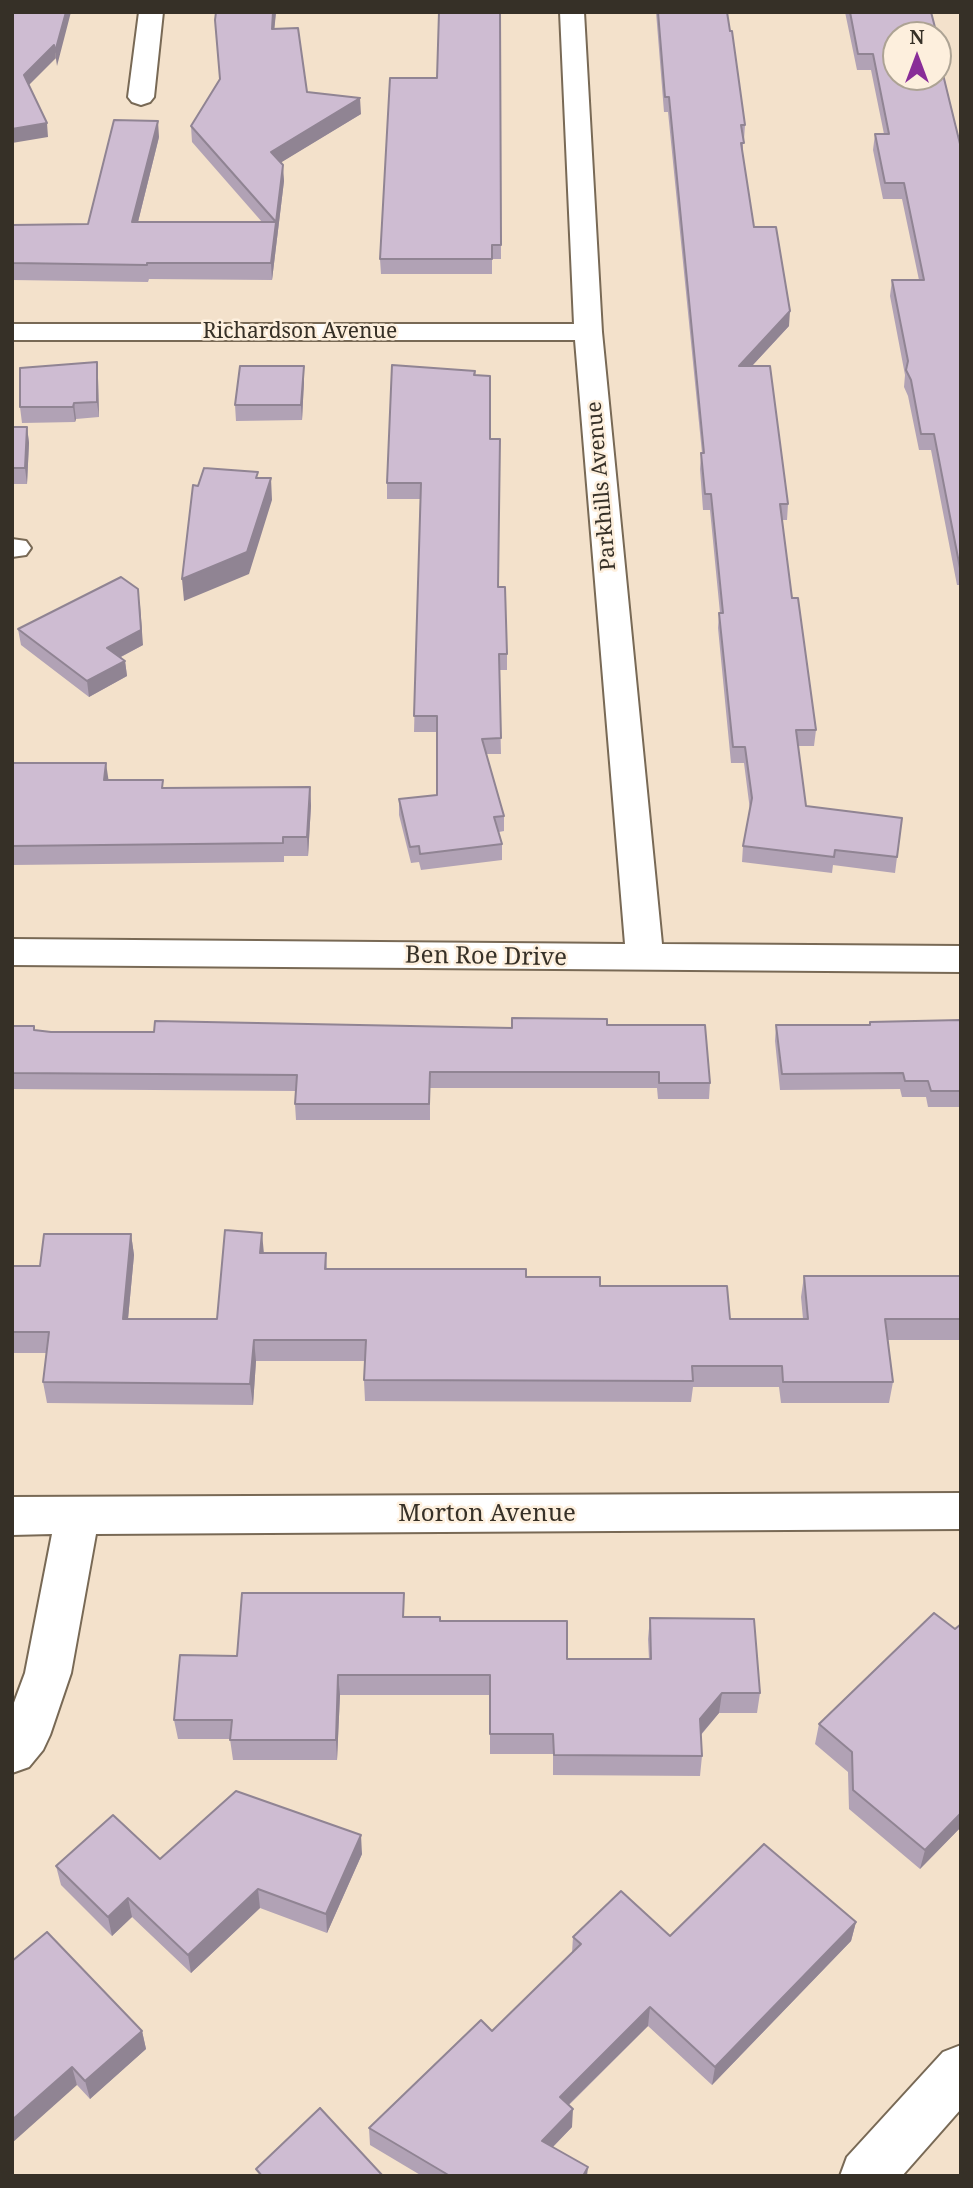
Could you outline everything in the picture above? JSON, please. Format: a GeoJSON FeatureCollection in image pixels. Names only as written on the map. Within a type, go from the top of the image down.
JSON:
{"type":"FeatureCollection","features":[{"type":"Feature","properties":{"kind":"street"},"geometry":{"type":"LineString","coordinates":[[141,97],[151,12]]}},
{"type":"Feature","properties":{"kind":"street","name":"Parkhills Avenue"},"geometry":{"type":"LineString","coordinates":[[572,12],[588,332],[645,958]]}},
{"type":"Feature","properties":{"kind":"street","name":"Richardson Avenue"},"geometry":{"type":"LineString","coordinates":[[12,332],[588,332]]}},
{"type":"Feature","properties":{"kind":"street","name":"Ben Roe Drive"},"geometry":{"type":"LineString","coordinates":[[12,952],[961,959]]}},
{"type":"Feature","properties":{"kind":"street","name":"Morton Avenue"},"geometry":{"type":"LineString","coordinates":[[12,1516],[961,1511]]}},
{"type":"Feature","properties":{"kind":"street"},"geometry":{"type":"LineString","coordinates":[[12,1752],[26,1735],[48,1673],[77,1517]]}},
{"type":"Feature","properties":{"kind":"street"},"geometry":{"type":"LineString","coordinates":[[866,2176],[961,2070]]}},
{"type":"Feature","properties":{"kind":"building"},"geometry":{"type":"Polygon","coordinates":[[[12,12],[66,12],[55,52],[54,45],[24,75],[47,123],[12,129],[12,12]]]}},
{"type":"Feature","properties":{"kind":"building"},"geometry":{"type":"Polygon","coordinates":[[[216,12],[273,12],[272,29],[298,28],[307,92],[360,98],[271,152],[283,165],[271,263],[12,263],[12,225],[88,224],[114,120],[158,121],[132,222],[276,222],[191,126],[220,79],[216,12]]]}},
{"type":"Feature","properties":{"kind":"building"},"geometry":{"type":"Polygon","coordinates":[[[439,12],[500,12],[501,245],[492,245],[492,259],[380,259],[390,78],[437,78],[439,12]]]}},
{"type":"Feature","properties":{"kind":"building"},"geometry":{"type":"Polygon","coordinates":[[[658,12],[727,12],[745,125],[741,125],[744,143],[741,143],[754,227],[776,227],[790,311],[739,366],[770,366],[788,504],[780,504],[792,598],[798,598],[816,730],[796,730],[806,806],[902,818],[897,857],[835,850],[834,857],[743,846],[752,798],[745,747],[733,747],[719,613],[723,613],[711,494],[705,494],[701,453],[704,453],[669,97],[665,97],[658,12]]]}},
{"type":"Feature","properties":{"kind":"building"},"geometry":{"type":"Polygon","coordinates":[[[850,12],[931,12],[933,21],[882,21],[882,91],[947,91],[961,148],[961,568],[934,434],[921,434],[911,380],[906,370],[908,361],[892,280],[924,280],[904,183],[885,183],[875,134],[889,134],[873,54],[858,54],[850,12]]]}},
{"type":"Feature","properties":{"kind":"building"},"geometry":{"type":"Polygon","coordinates":[[[97,362],[97,402],[74,403],[73,407],[20,407],[20,368],[97,362]]]}},
{"type":"Feature","properties":{"kind":"building"},"geometry":{"type":"Polygon","coordinates":[[[392,365],[475,371],[474,375],[490,376],[490,439],[500,439],[498,587],[505,587],[507,654],[499,654],[501,738],[482,739],[504,816],[494,817],[502,844],[420,854],[419,846],[410,847],[399,799],[437,795],[437,716],[414,716],[421,483],[387,483],[392,365]]]}},
{"type":"Feature","properties":{"kind":"building"},"geometry":{"type":"Polygon","coordinates":[[[240,366],[304,366],[301,405],[235,405],[240,366]]]}},
{"type":"Feature","properties":{"kind":"building"},"geometry":{"type":"Polygon","coordinates":[[[12,427],[27,427],[25,468],[12,468],[12,427]]]}},
{"type":"Feature","properties":{"kind":"building"},"geometry":{"type":"Polygon","coordinates":[[[204,468],[258,472],[256,478],[271,478],[247,552],[182,579],[193,485],[198,486],[204,468]]]}},
{"type":"Feature","properties":{"kind":"building"},"geometry":{"type":"Polygon","coordinates":[[[121,577],[138,589],[141,630],[107,648],[125,661],[87,681],[18,629],[121,577]]]}},
{"type":"Feature","properties":{"kind":"building"},"geometry":{"type":"Polygon","coordinates":[[[12,763],[106,763],[104,780],[163,780],[162,788],[310,787],[307,837],[283,837],[283,843],[12,846],[12,763]]]}},
{"type":"Feature","properties":{"kind":"building"},"geometry":{"type":"Polygon","coordinates":[[[512,1018],[607,1019],[607,1025],[705,1025],[710,1083],[659,1083],[659,1072],[430,1072],[429,1104],[295,1104],[297,1075],[12,1073],[12,1026],[34,1026],[34,1030],[51,1032],[154,1032],[155,1021],[512,1028],[512,1018]]]}},
{"type":"Feature","properties":{"kind":"building"},"geometry":{"type":"Polygon","coordinates":[[[960,1020],[961,1091],[931,1091],[928,1081],[905,1081],[903,1073],[782,1074],[776,1025],[870,1025],[870,1022],[960,1020]]]}},
{"type":"Feature","properties":{"kind":"building"},"geometry":{"type":"Polygon","coordinates":[[[225,1230],[262,1233],[260,1253],[326,1253],[325,1269],[526,1269],[526,1277],[600,1277],[600,1286],[727,1286],[730,1319],[808,1319],[804,1276],[961,1276],[961,1319],[885,1319],[893,1382],[783,1382],[782,1366],[692,1366],[693,1381],[364,1380],[366,1340],[254,1340],[250,1384],[43,1382],[49,1332],[12,1332],[12,1266],[40,1266],[44,1234],[131,1234],[123,1319],[217,1319],[225,1230]]]}},
{"type":"Feature","properties":{"kind":"building"},"geometry":{"type":"Polygon","coordinates":[[[242,1593],[404,1593],[403,1617],[440,1617],[440,1621],[567,1621],[567,1659],[651,1659],[650,1618],[754,1619],[760,1693],[722,1693],[700,1719],[702,1756],[554,1755],[553,1734],[490,1734],[490,1675],[338,1675],[336,1740],[230,1740],[232,1720],[174,1720],[180,1655],[237,1656],[242,1593]]]}},
{"type":"Feature","properties":{"kind":"building"},"geometry":{"type":"Polygon","coordinates":[[[934,1613],[955,1629],[961,1624],[961,1813],[925,1850],[853,1790],[852,1752],[819,1724],[934,1613]]]}},
{"type":"Feature","properties":{"kind":"building"},"geometry":{"type":"Polygon","coordinates":[[[236,1791],[361,1835],[326,1914],[258,1889],[188,1955],[128,1898],[108,1917],[56,1866],[113,1815],[160,1859],[236,1791]]]}},
{"type":"Feature","properties":{"kind":"building"},"geometry":{"type":"Polygon","coordinates":[[[764,1844],[856,1922],[715,2067],[650,2007],[560,2097],[573,2109],[542,2141],[588,2167],[583,2176],[450,2176],[369,2128],[481,2020],[492,2031],[581,1944],[573,1937],[621,1891],[670,1936],[764,1844]]]}},
{"type":"Feature","properties":{"kind":"building"},"geometry":{"type":"Polygon","coordinates":[[[47,1932],[142,2031],[85,2081],[72,2067],[12,2120],[12,1961],[47,1932]]]}},
{"type":"Feature","properties":{"kind":"building"},"geometry":{"type":"Polygon","coordinates":[[[320,2108],[383,2176],[262,2176],[256,2169],[320,2108]]]}}]}
